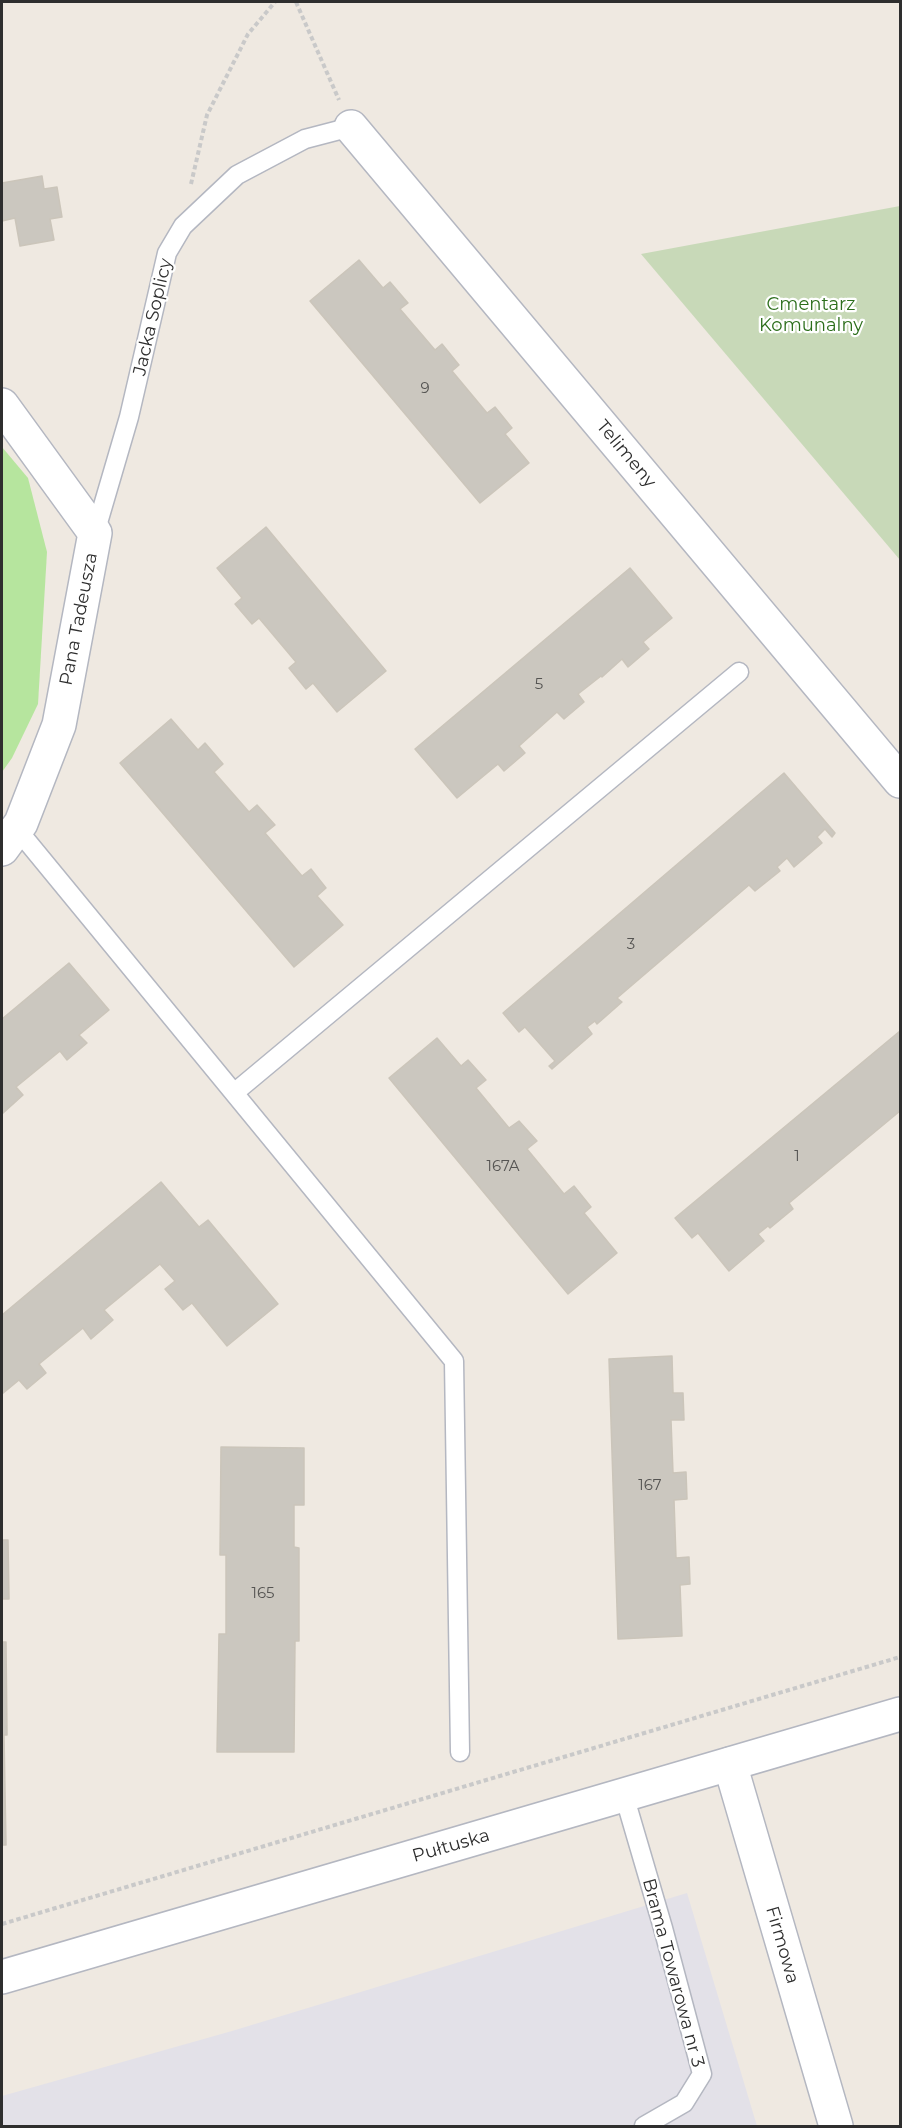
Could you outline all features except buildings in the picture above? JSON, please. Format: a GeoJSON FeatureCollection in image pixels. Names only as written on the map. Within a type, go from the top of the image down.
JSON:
{"type":"FeatureCollection","features":[{"type":"Feature","properties":{"kind":"street","name":"Telimeny"},"geometry":{"type":"LineString","coordinates":[[351,128],[900,781]]}},
{"type":"Feature","properties":{"kind":"street","name":"Pana Tadeusza"},"geometry":{"type":"LineString","coordinates":[[2,405],[95,533],[59,724],[21,824],[9,839]]}},
{"type":"Feature","properties":{"kind":"street","name":"Pułtuska"},"geometry":{"type":"LineString","coordinates":[[2,1977],[900,1714]]}},
{"type":"Feature","properties":{"kind":"street","name":"Firmowa"},"geometry":{"type":"LineString","coordinates":[[730,1764],[836,2127]]}},
{"type":"Feature","properties":{"kind":"lane","name":"Jacka Soplicy"},"geometry":{"type":"LineString","coordinates":[[95,533],[129,417],[167,253],[183,226],[237,175],[304,139],[351,128]]}},
{"type":"Feature","properties":{"kind":"lane"},"geometry":{"type":"LineString","coordinates":[[234,1093],[739,672]]}},
{"type":"Feature","properties":{"kind":"lane"},"geometry":{"type":"LineString","coordinates":[[9,839],[234,1093],[454,1361],[460,1752]]}},
{"type":"Feature","properties":{"kind":"lane","name":"Brama Towarowa nr 3"},"geometry":{"type":"LineString","coordinates":[[624,1795],[702,2074],[684,2103],[644,2127]]}},
{"type":"Feature","properties":{"kind":"path"},"geometry":{"type":"LineString","coordinates":[[183,226],[207,115],[248,34],[275,2]]}},
{"type":"Feature","properties":{"kind":"path"},"geometry":{"type":"LineString","coordinates":[[296,2],[351,128]]}},
{"type":"Feature","properties":{"kind":"path"},"geometry":{"type":"LineString","coordinates":[[2,1924],[900,1657]]}},
{"type":"Feature","properties":{"kind":"shaded area"},"geometry":{"type":"Polygon","coordinates":[[[687,1893],[757,2126],[2,2126],[2,2096],[232,2031],[687,1893]]]}},
{"type":"Feature","properties":{"kind":"green space","name":"Cmentarz Komunalny"},"geometry":{"type":"Polygon","coordinates":[[[900,206],[900,560],[641,254],[900,206]]]}},
{"type":"Feature","properties":{"kind":"green space"},"geometry":{"type":"Polygon","coordinates":[[[2,447],[28,478],[47,552],[38,704],[12,758],[2,772],[2,447]]]}}]}
